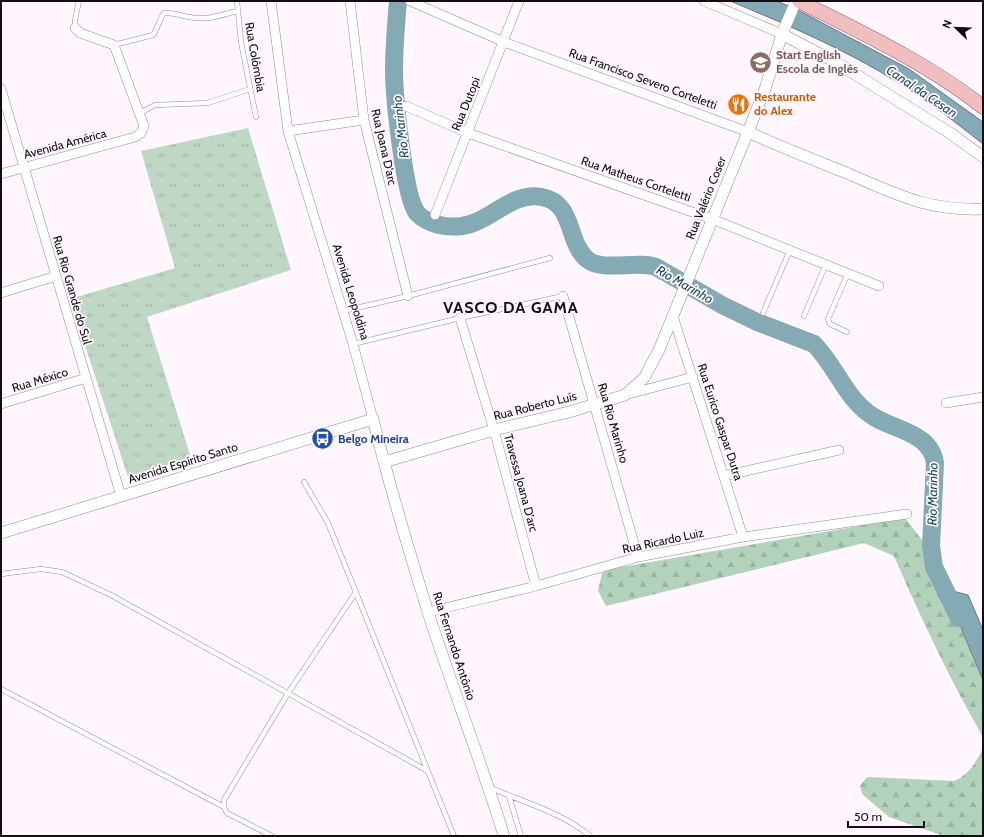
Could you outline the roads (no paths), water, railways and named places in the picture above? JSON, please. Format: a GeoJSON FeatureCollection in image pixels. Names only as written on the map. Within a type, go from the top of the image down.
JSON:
{"type":"FeatureCollection","features":[{"type":"Feature","properties":{"kind":"main road"},"geometry":{"type":"LineString","coordinates":[[796,2],[880,41],[956,86],[983,108]]}},
{"type":"Feature","properties":{"kind":"street","name":"Avenida Leopoldina"},"geometry":{"type":"LineString","coordinates":[[271,1],[288,132],[354,344],[384,462]]}},
{"type":"Feature","properties":{"kind":"street","name":"Rua Joana D'arc"},"geometry":{"type":"LineString","coordinates":[[350,1],[364,120],[408,296]]}},
{"type":"Feature","properties":{"kind":"street","name":"Rua Francisco Severo Corteletti"},"geometry":{"type":"LineString","coordinates":[[410,1],[504,42],[748,132],[893,194],[918,202],[960,209],[983,209]]}},
{"type":"Feature","properties":{"kind":"street","name":"Rua Dutopi"},"geometry":{"type":"LineString","coordinates":[[435,215],[519,1]]}},
{"type":"Feature","properties":{"kind":"street"},"geometry":{"type":"LineString","coordinates":[[704,1],[784,29],[950,132],[983,156]]}},
{"type":"Feature","properties":{"kind":"street","name":"Rua Valério Coser"},"geometry":{"type":"LineString","coordinates":[[625,395],[644,378],[650,369],[748,132],[765,89],[784,29],[796,2]]}},
{"type":"Feature","properties":{"kind":"street"},"geometry":{"type":"LineString","coordinates":[[75,28],[80,33],[114,45],[140,113]]}},
{"type":"Feature","properties":{"kind":"street","name":"Rua Rio Grande do Sul"},"geometry":{"type":"LineString","coordinates":[[1,89],[121,496]]}},
{"type":"Feature","properties":{"kind":"street","name":"Rua Matheus Corteletti"},"geometry":{"type":"LineString","coordinates":[[406,106],[468,133],[712,219],[790,249],[879,286]]}},
{"type":"Feature","properties":{"kind":"street","name":"Avenida América"},"geometry":{"type":"LineString","coordinates":[[1,174],[136,137],[141,133],[144,126],[140,113]]}},
{"type":"Feature","properties":{"kind":"street"},"geometry":{"type":"LineString","coordinates":[[288,132],[364,120]]}},
{"type":"Feature","properties":{"kind":"street"},"geometry":{"type":"LineString","coordinates":[[1,293],[56,276]]}},
{"type":"Feature","properties":{"kind":"street","name":"Rua Rio Marinho"},"geometry":{"type":"LineString","coordinates":[[564,296],[638,557]]}},
{"type":"Feature","properties":{"kind":"street","name":"Rua Eurico Gaspar Dutra"},"geometry":{"type":"LineString","coordinates":[[673,316],[743,537]]}},
{"type":"Feature","properties":{"kind":"street","name":"Travessa Joana D'arc"},"geometry":{"type":"LineString","coordinates":[[460,318],[494,430],[536,586]]}},
{"type":"Feature","properties":{"kind":"street","name":"Rua Roberto Luís"},"geometry":{"type":"LineString","coordinates":[[384,462],[494,430],[693,377]]}},
{"type":"Feature","properties":{"kind":"street","name":"Rua México"},"geometry":{"type":"LineString","coordinates":[[1,404],[86,378]]}},
{"type":"Feature","properties":{"kind":"street"},"geometry":{"type":"LineString","coordinates":[[946,403],[983,397]]}},
{"type":"Feature","properties":{"kind":"street","name":"Avenida Espírito Santo"},"geometry":{"type":"LineString","coordinates":[[1,533],[373,419]]}},
{"type":"Feature","properties":{"kind":"street"},"geometry":{"type":"LineString","coordinates":[[724,476],[839,450]]}},
{"type":"Feature","properties":{"kind":"street","name":"Rua Fernando Antônio"},"geometry":{"type":"LineString","coordinates":[[384,462],[428,612],[489,787],[504,836]]}},
{"type":"Feature","properties":{"kind":"street","name":"Rua Ricardo Luiz"},"geometry":{"type":"LineString","coordinates":[[428,612],[536,586],[638,557],[743,537],[907,514]]}},
{"type":"Feature","properties":{"kind":"lane"},"geometry":{"type":"LineString","coordinates":[[75,28],[79,1]]}},
{"type":"Feature","properties":{"kind":"lane","name":"Rua Colômbia"},"geometry":{"type":"LineString","coordinates":[[237,1],[237,10],[256,117]]}},
{"type":"Feature","properties":{"kind":"lane"},"geometry":{"type":"LineString","coordinates":[[114,45],[153,35],[159,27],[160,18],[164,13],[170,12],[190,18],[208,19],[237,10]]}},
{"type":"Feature","properties":{"kind":"lane"},"geometry":{"type":"LineString","coordinates":[[140,113],[155,105],[208,103],[250,89]]}},
{"type":"Feature","properties":{"kind":"lane"},"geometry":{"type":"LineString","coordinates":[[763,313],[790,249]]}},
{"type":"Feature","properties":{"kind":"lane"},"geometry":{"type":"LineString","coordinates":[[343,311],[408,296],[550,258]]}},
{"type":"Feature","properties":{"kind":"lane"},"geometry":{"type":"LineString","coordinates":[[804,316],[826,264]]}},
{"type":"Feature","properties":{"kind":"lane"},"geometry":{"type":"LineString","coordinates":[[847,332],[830,324],[828,319],[848,273]]}},
{"type":"Feature","properties":{"kind":"lane"},"geometry":{"type":"LineString","coordinates":[[354,344],[460,318],[564,296]]}},
{"type":"Feature","properties":{"kind":"lane"},"geometry":{"type":"LineString","coordinates":[[304,482],[328,523],[426,770],[454,836]]}},
{"type":"Feature","properties":{"kind":"lane"},"geometry":{"type":"LineString","coordinates":[[1,574],[40,569],[62,572],[111,595],[426,770]]}},
{"type":"Feature","properties":{"kind":"lane"},"geometry":{"type":"LineString","coordinates":[[272,836],[227,813],[224,807],[224,800],[288,693],[356,592]]}},
{"type":"Feature","properties":{"kind":"lane"},"geometry":{"type":"LineString","coordinates":[[1,689],[224,807]]}},
{"type":"Feature","properties":{"kind":"lane"},"geometry":{"type":"LineString","coordinates":[[489,787],[560,817],[575,825],[590,836]]}},
{"type":"Feature","properties":{"kind":"lane"},"geometry":{"type":"LineString","coordinates":[[509,796],[521,836]]}},
{"type":"Feature","properties":{"kind":"water","name":"Canal da Cesan"},"geometry":{"type":"Polygon","coordinates":[[[730,1],[777,1],[800,11],[909,69],[983,122],[983,144],[921,97],[879,71],[816,39],[730,1]]]}},
{"type":"Feature","properties":{"kind":"water"},"geometry":{"type":"Polygon","coordinates":[[[953,591],[968,595],[983,630],[983,680],[948,597],[953,591]]]}},
{"type":"Feature","properties":{"kind":"waterway","name":"Rio Marinho"},"geometry":{"type":"LineString","coordinates":[[398,1],[395,36],[394,82],[404,167],[412,203],[417,213],[421,217],[438,225],[462,226],[482,219],[520,198],[531,196],[542,197],[553,201],[560,207],[569,224],[576,244],[581,253],[588,260],[594,263],[611,266],[648,265],[656,267],[722,305],[757,322],[814,344],[829,362],[856,402],[864,410],[874,417],[919,439],[927,445],[932,453],[935,463],[931,546],[934,567],[959,618]]}},
{"type":"Feature","properties":{"kind":"place","name":"Start English Escola de Inglês"},"geometry":{"type":"Point","coordinates":[760,62]}},
{"type":"Feature","properties":{"kind":"place","name":"Restaurante do Alex"},"geometry":{"type":"Point","coordinates":[738,104]}},
{"type":"Feature","properties":{"kind":"place","name":"Belgo Mineira"},"geometry":{"type":"Point","coordinates":[322,439]}},
{"type":"Feature","properties":{"kind":"district","name":"VASCO DA GAMA"},"geometry":{"type":"Point","coordinates":[511,307]}}]}
